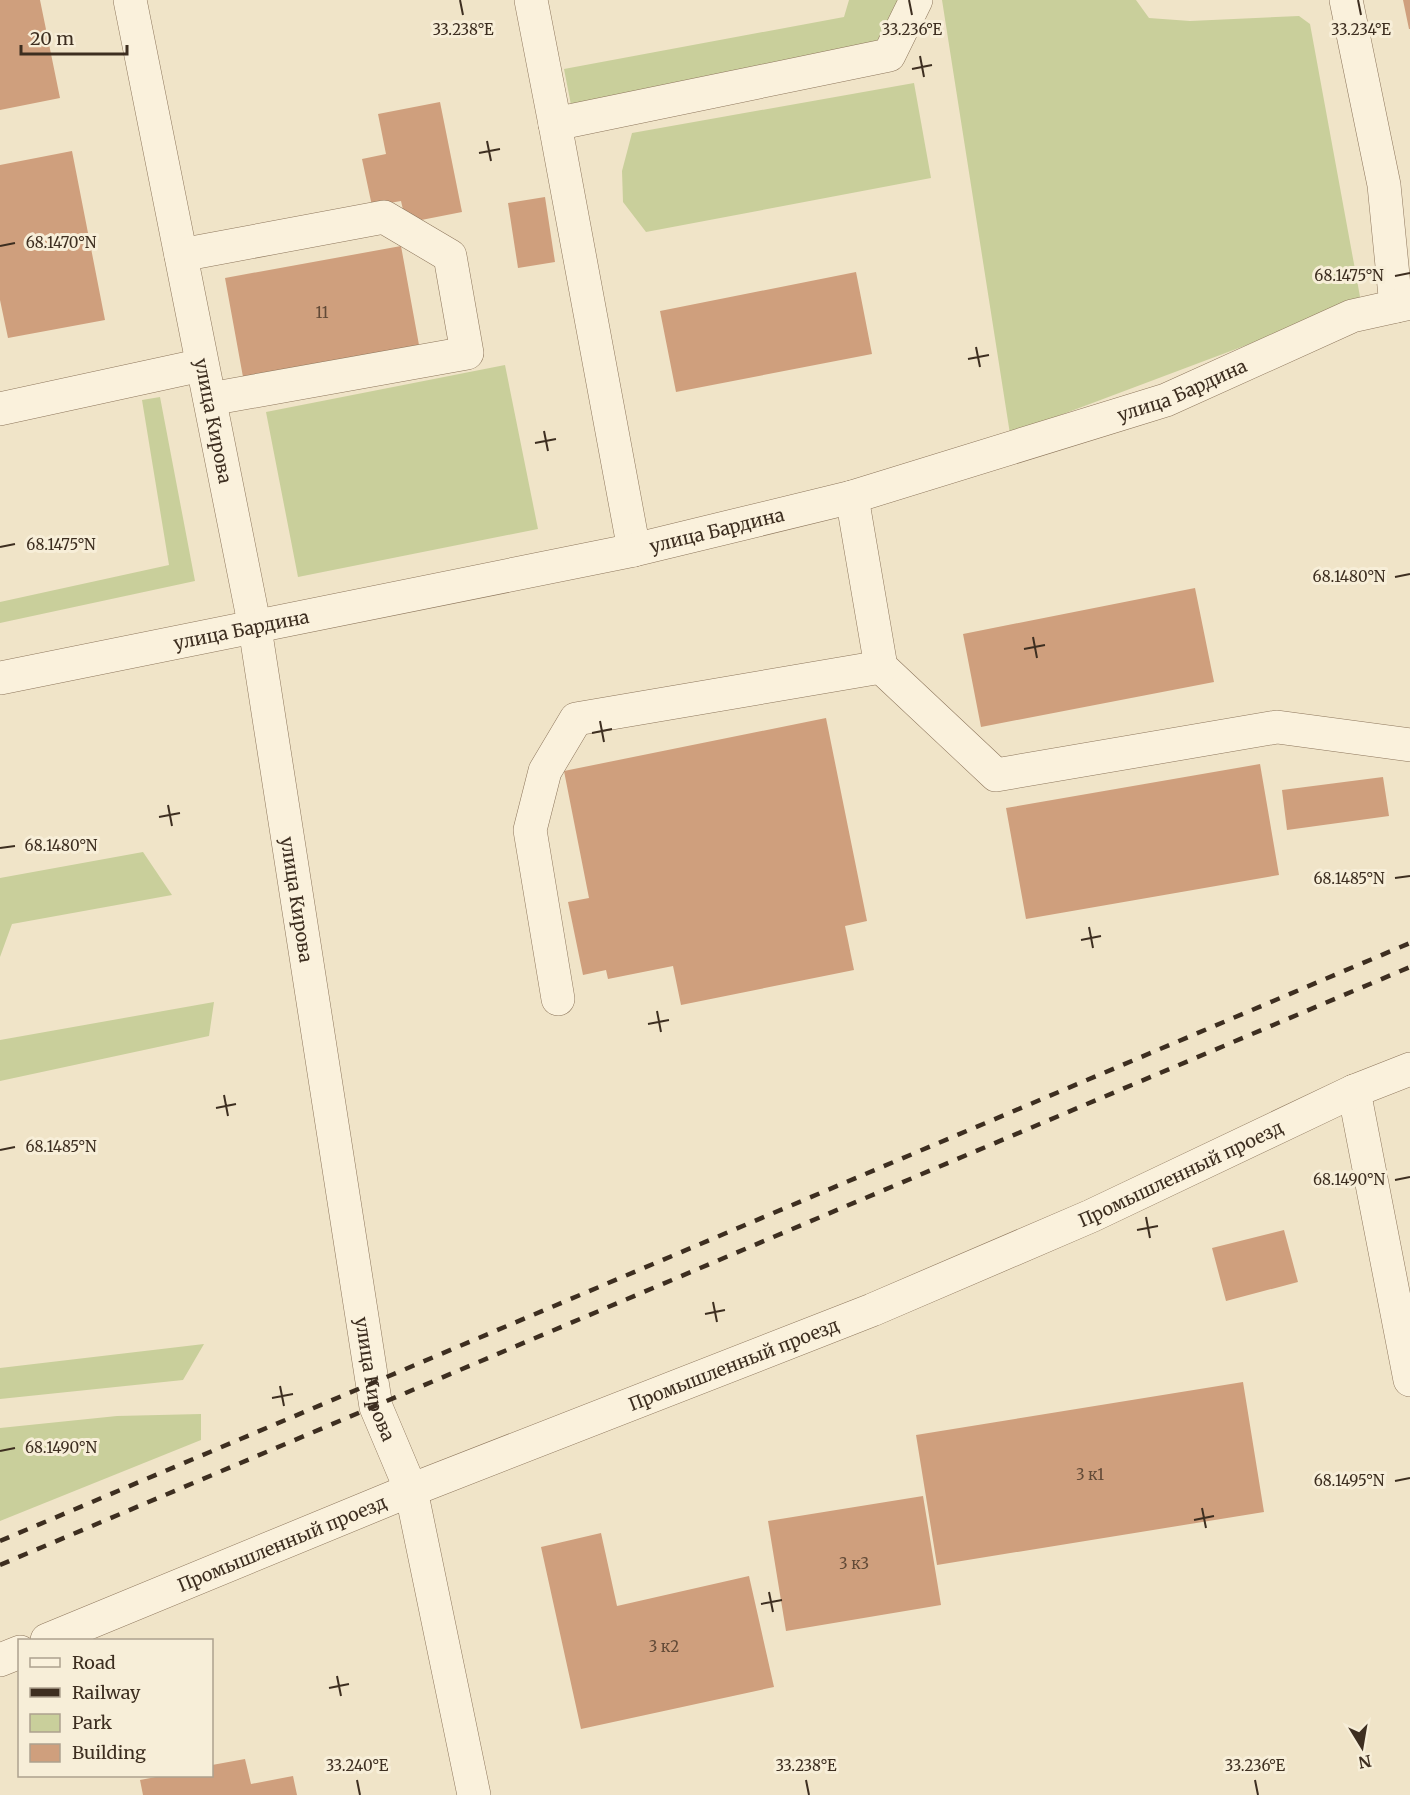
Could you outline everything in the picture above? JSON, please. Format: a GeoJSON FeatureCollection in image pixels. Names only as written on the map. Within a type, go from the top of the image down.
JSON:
{"type":"FeatureCollection","features":[{"type":"Feature","properties":{"kind":"street","name":"улица Кирова"},"geometry":{"type":"LineString","coordinates":[[130,0],[255,628],[376,1407],[411,1490],[474,1795]]}},
{"type":"Feature","properties":{"kind":"street"},"geometry":{"type":"LineString","coordinates":[[531,0],[634,550]]}},
{"type":"Feature","properties":{"kind":"street"},"geometry":{"type":"LineString","coordinates":[[555,124],[890,55],[916,0]]}},
{"type":"Feature","properties":{"kind":"street"},"geometry":{"type":"LineString","coordinates":[[1346,0],[1397,183],[1403,305]]}},
{"type":"Feature","properties":{"kind":"street"},"geometry":{"type":"LineString","coordinates":[[181,255],[384,216],[450,256],[467,353],[210,399]]}},
{"type":"Feature","properties":{"kind":"street","name":"улица Бардина"},"geometry":{"type":"LineString","coordinates":[[0,678],[634,550],[852,497],[1166,400],[1352,316],[1403,305]]}},
{"type":"Feature","properties":{"kind":"street"},"geometry":{"type":"LineString","coordinates":[[0,409],[202,364]]}},
{"type":"Feature","properties":{"kind":"street"},"geometry":{"type":"LineString","coordinates":[[852,497],[882,668],[996,775],[1277,727],[1410,745]]}},
{"type":"Feature","properties":{"kind":"street"},"geometry":{"type":"LineString","coordinates":[[558,999],[530,830],[545,771],[576,720],[882,668]]}},
{"type":"Feature","properties":{"kind":"street","name":"Промышленный проезд"},"geometry":{"type":"LineString","coordinates":[[52,1639],[411,1490],[894,1300],[1091,1216],[1354,1091],[1410,1069]]}},
{"type":"Feature","properties":{"kind":"street"},"geometry":{"type":"LineString","coordinates":[[1354,1091],[1410,1380]]}},
{"type":"Feature","properties":{"kind":"street"},"geometry":{"type":"LineString","coordinates":[[0,1660],[18,1653]]}},
{"type":"Feature","properties":{"kind":"green space"},"geometry":{"type":"Polygon","coordinates":[[[849,0],[901,0],[881,45],[572,110],[564,69],[844,17],[849,0]]]}},
{"type":"Feature","properties":{"kind":"green space"},"geometry":{"type":"Polygon","coordinates":[[[942,0],[1136,0],[1149,18],[1190,21],[1299,16],[1310,24],[1361,302],[1010,434],[942,0]]]}},
{"type":"Feature","properties":{"kind":"green space"},"geometry":{"type":"Polygon","coordinates":[[[914,83],[931,178],[646,232],[623,202],[622,171],[632,133],[914,83]]]}},
{"type":"Feature","properties":{"kind":"green space"},"geometry":{"type":"Polygon","coordinates":[[[505,365],[538,529],[298,577],[266,412],[505,365]]]}},
{"type":"Feature","properties":{"kind":"green space"},"geometry":{"type":"Polygon","coordinates":[[[160,397],[195,581],[0,623],[0,602],[169,565],[142,400],[160,397]]]}},
{"type":"Feature","properties":{"kind":"green space"},"geometry":{"type":"Polygon","coordinates":[[[143,852],[172,895],[12,924],[0,957],[0,878],[143,852]]]}},
{"type":"Feature","properties":{"kind":"green space"},"geometry":{"type":"Polygon","coordinates":[[[214,1002],[209,1036],[0,1081],[0,1040],[214,1002]]]}},
{"type":"Feature","properties":{"kind":"green space"},"geometry":{"type":"Polygon","coordinates":[[[204,1344],[183,1380],[0,1399],[0,1368],[204,1344]]]}},
{"type":"Feature","properties":{"kind":"green space"},"geometry":{"type":"Polygon","coordinates":[[[201,1414],[201,1440],[0,1521],[0,1428],[117,1416],[201,1414]]]}},
{"type":"Feature","properties":{"kind":"building"},"geometry":{"type":"Polygon","coordinates":[[[0,0],[40,0],[60,98],[0,110],[0,0]]]}},
{"type":"Feature","properties":{"kind":"building"},"geometry":{"type":"Polygon","coordinates":[[[1403,0],[1410,0],[1410,29],[1409,29],[1403,0]]]}},
{"type":"Feature","properties":{"kind":"building"},"geometry":{"type":"Polygon","coordinates":[[[440,102],[462,212],[406,223],[401,201],[372,206],[362,159],[386,154],[378,114],[440,102]]]}},
{"type":"Feature","properties":{"kind":"building"},"geometry":{"type":"Polygon","coordinates":[[[72,151],[105,320],[8,338],[0,300],[0,165],[72,151]]]}},
{"type":"Feature","properties":{"kind":"building"},"geometry":{"type":"Polygon","coordinates":[[[545,197],[555,262],[518,268],[508,203],[545,197]]]}},
{"type":"Feature","properties":{"kind":"building"},"geometry":{"type":"Polygon","coordinates":[[[401,246],[419,345],[243,377],[225,278],[401,246]]]}},
{"type":"Feature","properties":{"kind":"building"},"geometry":{"type":"Polygon","coordinates":[[[856,272],[872,354],[676,392],[660,311],[856,272]]]}},
{"type":"Feature","properties":{"kind":"building"},"geometry":{"type":"Polygon","coordinates":[[[1195,588],[1214,682],[981,727],[963,634],[1195,588]]]}},
{"type":"Feature","properties":{"kind":"building"},"geometry":{"type":"Polygon","coordinates":[[[826,718],[867,921],[845,926],[854,970],[681,1005],[673,966],[608,979],[606,970],[583,975],[568,902],[589,898],[564,771],[826,718]]]}},
{"type":"Feature","properties":{"kind":"building"},"geometry":{"type":"Polygon","coordinates":[[[1260,764],[1279,875],[1026,919],[1006,808],[1260,764]]]}},
{"type":"Feature","properties":{"kind":"building"},"geometry":{"type":"Polygon","coordinates":[[[1383,777],[1389,816],[1287,830],[1282,790],[1383,777]]]}},
{"type":"Feature","properties":{"kind":"building"},"geometry":{"type":"Polygon","coordinates":[[[1284,1230],[1298,1282],[1226,1301],[1212,1248],[1284,1230]]]}},
{"type":"Feature","properties":{"kind":"building"},"geometry":{"type":"Polygon","coordinates":[[[1243,1382],[1264,1512],[937,1565],[916,1435],[1243,1382]]]}},
{"type":"Feature","properties":{"kind":"building"},"geometry":{"type":"Polygon","coordinates":[[[923,1496],[941,1605],[786,1631],[768,1521],[923,1496]]]}},
{"type":"Feature","properties":{"kind":"building"},"geometry":{"type":"Polygon","coordinates":[[[601,1533],[617,1606],[749,1576],[774,1687],[581,1729],[541,1547],[601,1533]]]}},
{"type":"Feature","properties":{"kind":"building"},"geometry":{"type":"Polygon","coordinates":[[[245,1759],[251,1784],[293,1776],[297,1795],[143,1795],[140,1780],[156,1777],[213,1777],[213,1765],[245,1759]]]}},
{"type":"Feature","properties":{"kind":"railway"},"geometry":{"type":"LineString","coordinates":[[0,1541],[1410,943]]}},
{"type":"Feature","properties":{"kind":"railway"},"geometry":{"type":"LineString","coordinates":[[0,1565],[1410,967]]}}]}
